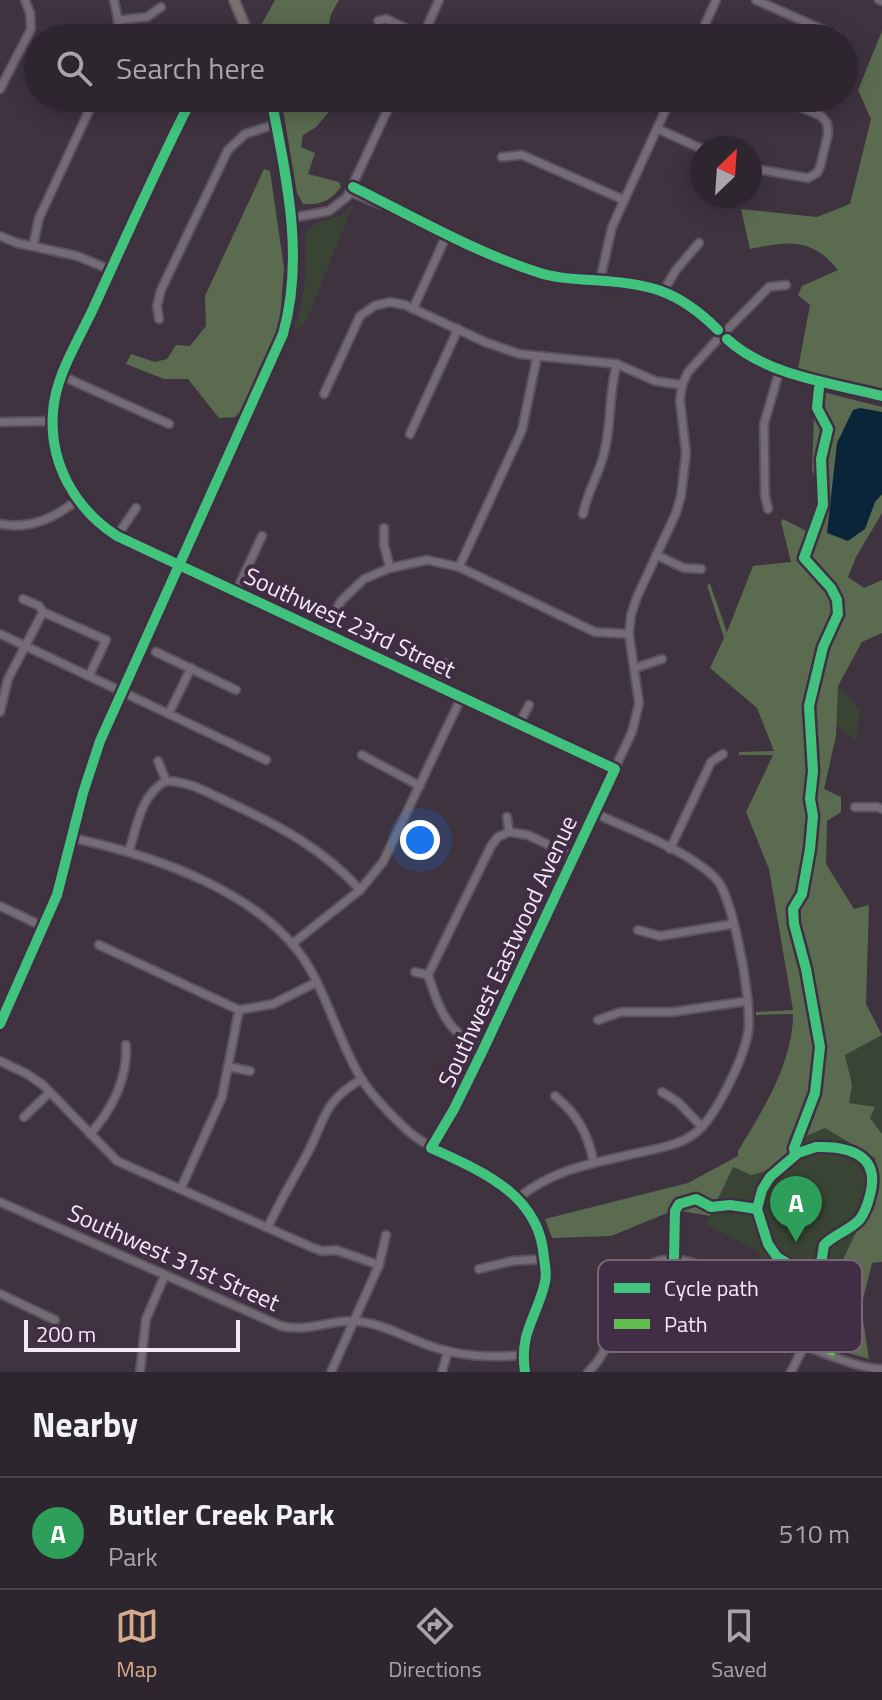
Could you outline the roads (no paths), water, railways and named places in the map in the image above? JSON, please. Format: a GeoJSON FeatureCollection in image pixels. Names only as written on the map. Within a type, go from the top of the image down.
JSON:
{"type":"FeatureCollection","features":[{"type":"Feature","properties":{"kind":"main road"},"geometry":{"type":"LineString","coordinates":[[234,0],[244,24]]}},
{"type":"Feature","properties":{"kind":"main road"},"geometry":{"type":"LineString","coordinates":[[0,1024],[60,887],[91,765],[283,334],[293,272],[291,218],[274,112]]}},
{"type":"Feature","properties":{"kind":"street"},"geometry":{"type":"LineString","coordinates":[[25,0],[31,24]]}},
{"type":"Feature","properties":{"kind":"street"},"geometry":{"type":"LineString","coordinates":[[114,0],[118,24]]}},
{"type":"Feature","properties":{"kind":"street"},"geometry":{"type":"LineString","coordinates":[[428,24],[439,0]]}},
{"type":"Feature","properties":{"kind":"street"},"geometry":{"type":"LineString","coordinates":[[705,24],[716,0]]}},
{"type":"Feature","properties":{"kind":"street"},"geometry":{"type":"LineString","coordinates":[[756,0],[810,24]]}},
{"type":"Feature","properties":{"kind":"street"},"geometry":{"type":"LineString","coordinates":[[118,20],[147,17],[161,7]]}},
{"type":"Feature","properties":{"kind":"street"},"geometry":{"type":"LineString","coordinates":[[378,21],[386,19],[396,24]]}},
{"type":"Feature","properties":{"kind":"street"},"geometry":{"type":"LineString","coordinates":[[0,89],[24,43]]}},
{"type":"Feature","properties":{"kind":"street"},"geometry":{"type":"LineString","coordinates":[[33,246],[39,218],[88,112]]}},
{"type":"Feature","properties":{"kind":"street","name":"Southwest 23rd Street"},"geometry":{"type":"LineString","coordinates":[[185,112],[55,397],[53,421],[59,461],[77,500],[103,527],[117,536],[615,769]]}},
{"type":"Feature","properties":{"kind":"street"},"geometry":{"type":"LineString","coordinates":[[291,218],[329,211],[339,205],[352,190],[387,112]]}},
{"type":"Feature","properties":{"kind":"street"},"geometry":{"type":"LineString","coordinates":[[600,280],[607,238],[665,112]]}},
{"type":"Feature","properties":{"kind":"street"},"geometry":{"type":"LineString","coordinates":[[762,170],[808,178],[817,173],[828,134],[827,123],[812,112]]}},
{"type":"Feature","properties":{"kind":"street"},"geometry":{"type":"LineString","coordinates":[[159,319],[157,306],[161,290],[220,162],[245,134],[276,124]]}},
{"type":"Feature","properties":{"kind":"street"},"geometry":{"type":"LineString","coordinates":[[658,129],[690,144]]}},
{"type":"Feature","properties":{"kind":"street"},"geometry":{"type":"LineString","coordinates":[[502,157],[522,155],[624,200]]}},
{"type":"Feature","properties":{"kind":"street"},"geometry":{"type":"LineString","coordinates":[[352,190],[534,272],[567,278],[636,283],[664,290],[687,303],[747,354],[780,369],[882,396]]}},
{"type":"Feature","properties":{"kind":"street"},"geometry":{"type":"LineString","coordinates":[[413,309],[447,234]]}},
{"type":"Feature","properties":{"kind":"street"},"geometry":{"type":"LineString","coordinates":[[0,236],[77,256],[111,270]]}},
{"type":"Feature","properties":{"kind":"street"},"geometry":{"type":"LineString","coordinates":[[664,290],[699,243]]}},
{"type":"Feature","properties":{"kind":"street"},"geometry":{"type":"LineString","coordinates":[[324,394],[360,316],[382,303],[399,303],[500,348],[537,357],[617,364],[655,381],[682,385],[692,367],[717,340],[715,335],[724,333],[769,287],[786,285]]}},
{"type":"Feature","properties":{"kind":"street"},"geometry":{"type":"LineString","coordinates":[[410,434],[458,329]]}},
{"type":"Feature","properties":{"kind":"street"},"geometry":{"type":"LineString","coordinates":[[459,567],[522,430],[537,357]]}},
{"type":"Feature","properties":{"kind":"street"},"geometry":{"type":"LineString","coordinates":[[583,514],[587,493],[605,451],[610,392],[617,364]]}},
{"type":"Feature","properties":{"kind":"street"},"geometry":{"type":"LineString","coordinates":[[768,509],[764,424],[780,369]]}},
{"type":"Feature","properties":{"kind":"street"},"geometry":{"type":"LineString","coordinates":[[62,376],[169,424]]}},
{"type":"Feature","properties":{"kind":"street","name":"Southwest Eastwood Avenue"},"geometry":{"type":"LineString","coordinates":[[431,1148],[483,1050],[632,732],[638,712],[629,634],[637,597],[681,496],[686,453],[680,400],[682,385]]}},
{"type":"Feature","properties":{"kind":"street"},"geometry":{"type":"LineString","coordinates":[[0,422],[53,421]]}},
{"type":"Feature","properties":{"kind":"street"},"geometry":{"type":"LineString","coordinates":[[0,524],[21,526],[42,521],[77,500]]}},
{"type":"Feature","properties":{"kind":"street"},"geometry":{"type":"LineString","coordinates":[[117,536],[136,508]]}},
{"type":"Feature","properties":{"kind":"street"},"geometry":{"type":"LineString","coordinates":[[384,528],[384,545],[390,568]]}},
{"type":"Feature","properties":{"kind":"street"},"geometry":{"type":"LineString","coordinates":[[236,592],[262,536]]}},
{"type":"Feature","properties":{"kind":"street"},"geometry":{"type":"LineString","coordinates":[[656,555],[684,568],[701,569]]}},
{"type":"Feature","properties":{"kind":"street"},"geometry":{"type":"LineString","coordinates":[[324,633],[341,601],[364,579],[390,568],[427,560],[459,567],[595,632],[629,634]]}},
{"type":"Feature","properties":{"kind":"street"},"geometry":{"type":"LineString","coordinates":[[23,599],[39,606],[43,612],[106,640],[89,676]]}},
{"type":"Feature","properties":{"kind":"street"},"geometry":{"type":"LineString","coordinates":[[0,712],[5,687],[43,612]]}},
{"type":"Feature","properties":{"kind":"street"},"geometry":{"type":"LineString","coordinates":[[0,634],[266,760]]}},
{"type":"Feature","properties":{"kind":"street"},"geometry":{"type":"LineString","coordinates":[[156,652],[236,690]]}},
{"type":"Feature","properties":{"kind":"street"},"geometry":{"type":"LineString","coordinates":[[635,668],[662,659]]}},
{"type":"Feature","properties":{"kind":"street","name":"Southwest 23rd Street"},"geometry":{"type":"LineString","coordinates":[[434,683],[445,663]]}},
{"type":"Feature","properties":{"kind":"street"},"geometry":{"type":"LineString","coordinates":[[169,713],[191,668]]}},
{"type":"Feature","properties":{"kind":"street"},"geometry":{"type":"LineString","coordinates":[[292,944],[360,890],[383,862],[462,696]]}},
{"type":"Feature","properties":{"kind":"street"},"geometry":{"type":"LineString","coordinates":[[519,724],[529,705]]}},
{"type":"Feature","properties":{"kind":"street"},"geometry":{"type":"LineString","coordinates":[[670,849],[711,762],[723,754]]}},
{"type":"Feature","properties":{"kind":"street"},"geometry":{"type":"LineString","coordinates":[[362,755],[420,786]]}},
{"type":"Feature","properties":{"kind":"street"},"geometry":{"type":"LineString","coordinates":[[158,761],[166,781]]}},
{"type":"Feature","properties":{"kind":"street"},"geometry":{"type":"LineString","coordinates":[[129,851],[151,790],[166,781],[188,783],[275,824],[337,867],[360,890]]}},
{"type":"Feature","properties":{"kind":"street"},"geometry":{"type":"LineString","coordinates":[[855,807],[882,809]]}},
{"type":"Feature","properties":{"kind":"street"},"geometry":{"type":"LineString","coordinates":[[518,1198],[547,1178],[594,1163],[675,1144],[702,1127],[713,1111],[748,1034],[748,1001],[729,903],[719,882],[705,869],[670,849],[594,813]]}},
{"type":"Feature","properties":{"kind":"street"},"geometry":{"type":"LineString","coordinates":[[507,817],[509,832]]}},
{"type":"Feature","properties":{"kind":"street"},"geometry":{"type":"LineString","coordinates":[[483,1050],[465,1042],[447,1022],[428,975],[488,851],[498,837],[509,832],[528,835],[574,857]]}},
{"type":"Feature","properties":{"kind":"street"},"geometry":{"type":"LineString","coordinates":[[72,838],[129,851],[170,866],[239,900],[272,923],[292,944],[317,982],[362,1079],[391,1114],[431,1148],[495,1180],[518,1198],[535,1221],[544,1247],[545,1283],[530,1318],[522,1355],[525,1372]]}},
{"type":"Feature","properties":{"kind":"street"},"geometry":{"type":"LineString","coordinates":[[0,906],[44,927]]}},
{"type":"Feature","properties":{"kind":"street"},"geometry":{"type":"LineString","coordinates":[[638,930],[660,936],[733,924]]}},
{"type":"Feature","properties":{"kind":"street"},"geometry":{"type":"LineString","coordinates":[[99,945],[239,1010],[273,1004],[317,982]]}},
{"type":"Feature","properties":{"kind":"street"},"geometry":{"type":"LineString","coordinates":[[415,972],[428,975]]}},
{"type":"Feature","properties":{"kind":"street"},"geometry":{"type":"LineString","coordinates":[[598,1020],[621,1012],[672,1012],[748,1001]]}},
{"type":"Feature","properties":{"kind":"street"},"geometry":{"type":"LineString","coordinates":[[181,1188],[216,1114],[230,1067],[239,1010]]}},
{"type":"Feature","properties":{"kind":"street"},"geometry":{"type":"LineString","coordinates":[[90,1134],[109,1108],[127,1067],[126,1045]]}},
{"type":"Feature","properties":{"kind":"street"},"geometry":{"type":"LineString","coordinates":[[0,1061],[27,1074],[50,1092],[117,1161],[311,1247],[322,1251],[336,1250],[379,1265]]}},
{"type":"Feature","properties":{"kind":"street"},"geometry":{"type":"LineString","coordinates":[[230,1067],[250,1071]]}},
{"type":"Feature","properties":{"kind":"street"},"geometry":{"type":"LineString","coordinates":[[268,1227],[289,1182],[307,1154],[324,1114],[341,1093],[362,1079]]}},
{"type":"Feature","properties":{"kind":"street"},"geometry":{"type":"LineString","coordinates":[[24,1117],[50,1092]]}},
{"type":"Feature","properties":{"kind":"street"},"geometry":{"type":"LineString","coordinates":[[662,1092],[678,1102],[702,1127]]}},
{"type":"Feature","properties":{"kind":"street"},"geometry":{"type":"LineString","coordinates":[[555,1096],[582,1125],[594,1163]]}},
{"type":"Feature","properties":{"kind":"street","name":"Southwest 31st Street"},"geometry":{"type":"LineString","coordinates":[[0,1202],[281,1326],[305,1329],[355,1321],[448,1351],[487,1356],[522,1355]]}},
{"type":"Feature","properties":{"kind":"street"},"geometry":{"type":"LineString","coordinates":[[331,1372],[379,1265],[386,1235]]}},
{"type":"Feature","properties":{"kind":"street"},"geometry":{"type":"LineString","coordinates":[[479,1269],[512,1261],[544,1259]]}},
{"type":"Feature","properties":{"kind":"street"},"geometry":{"type":"LineString","coordinates":[[662,1260],[684,1260]]}},
{"type":"Feature","properties":{"kind":"street"},"geometry":{"type":"LineString","coordinates":[[140,1372],[146,1319],[165,1275]]}},
{"type":"Feature","properties":{"kind":"street"},"geometry":{"type":"LineString","coordinates":[[0,1294],[55,1320]]}},
{"type":"Feature","properties":{"kind":"street"},"geometry":{"type":"LineString","coordinates":[[442,1372],[448,1351]]}},
{"type":"Feature","properties":{"kind":"street"},"geometry":{"type":"LineString","coordinates":[[588,1372],[604,1352]]}},
{"type":"Feature","properties":{"kind":"street"},"geometry":{"type":"LineString","coordinates":[[791,1372],[801,1352]]}},
{"type":"Feature","properties":{"kind":"street"},"geometry":{"type":"LineString","coordinates":[[823,1352],[850,1364],[882,1369]]}},
{"type":"Feature","properties":{"kind":"water"},"geometry":{"type":"Polygon","coordinates":[[[860,408],[882,412],[882,494],[875,502],[865,529],[848,541],[827,533],[837,443],[853,410],[860,408]]]}},
{"type":"Feature","properties":{"kind":"place","name":"Butler Creek Park"},"geometry":{"type":"Point","coordinates":[796,1242]}}]}
